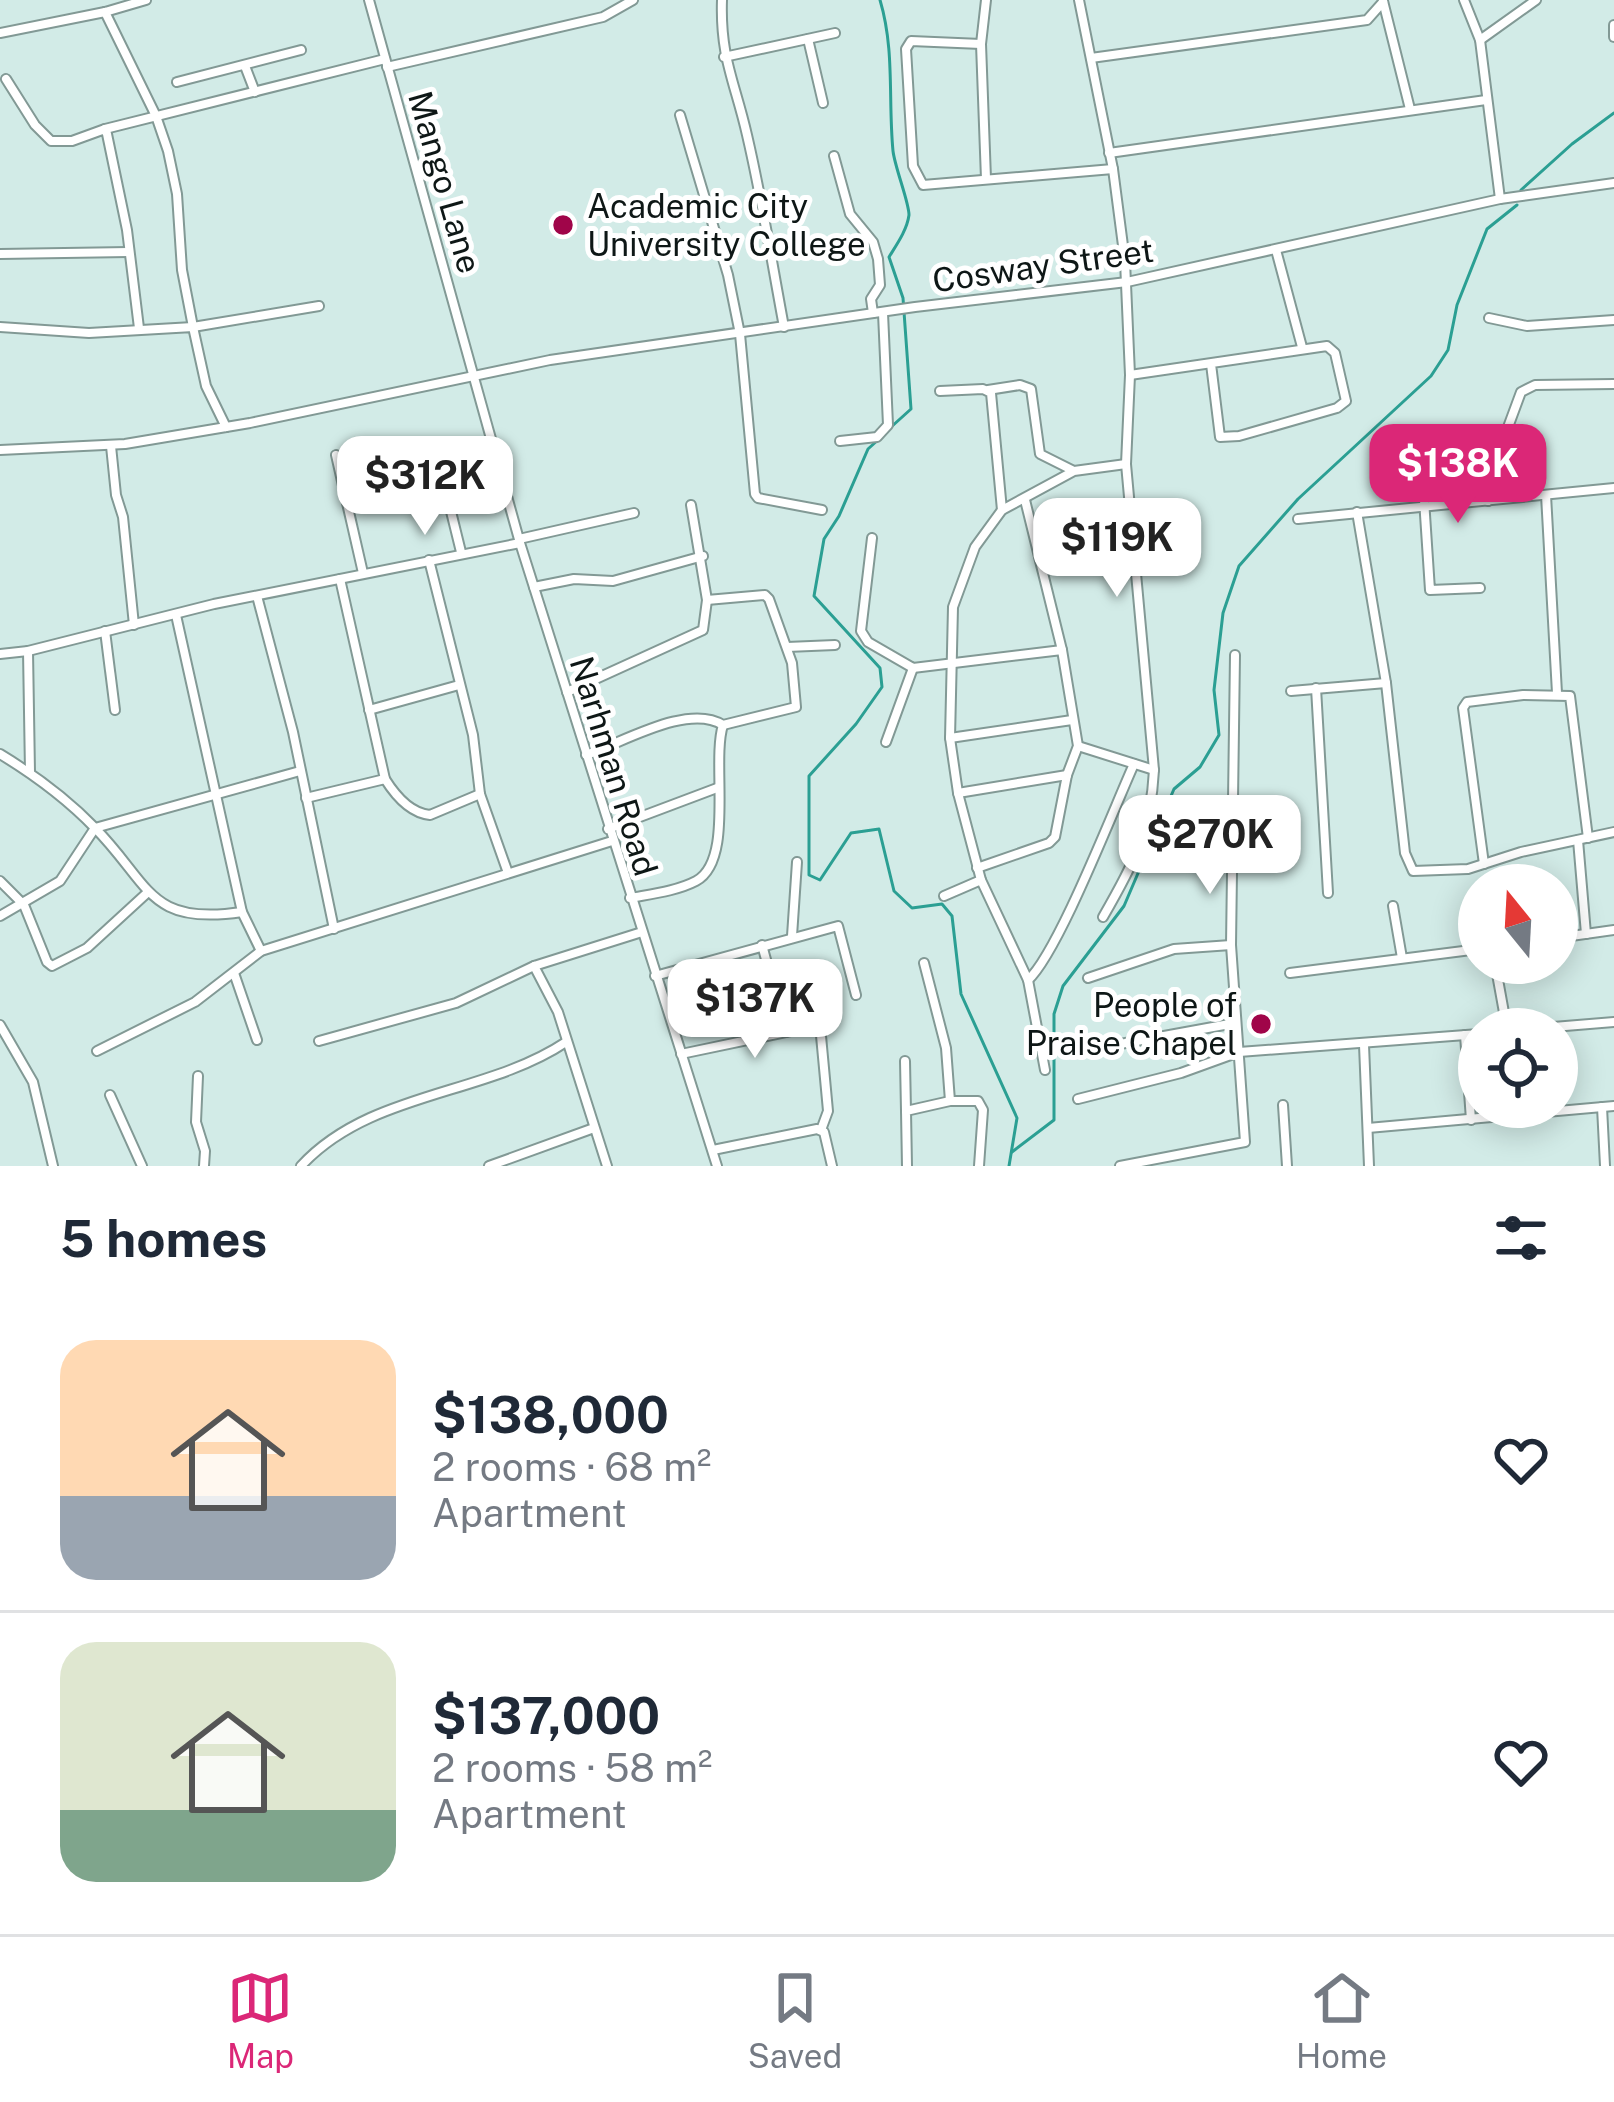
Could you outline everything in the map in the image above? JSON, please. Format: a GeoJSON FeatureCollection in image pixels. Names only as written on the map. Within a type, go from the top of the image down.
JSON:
{"type":"FeatureCollection","features":[{"type":"Feature","properties":{"kind":"street"},"geometry":{"type":"LineString","coordinates":[[0,33],[146,0]]}},
{"type":"Feature","properties":{"kind":"street","name":"Mango Lane"},"geometry":{"type":"LineString","coordinates":[[369,0],[474,377]]}},
{"type":"Feature","properties":{"kind":"street"},"geometry":{"type":"LineString","coordinates":[[6,79],[51,141],[71,141],[255,92],[603,17],[633,0]]}},
{"type":"Feature","properties":{"kind":"street"},"geometry":{"type":"LineString","coordinates":[[722,0],[724,57],[747,133],[784,327]]}},
{"type":"Feature","properties":{"kind":"street"},"geometry":{"type":"LineString","coordinates":[[986,0],[981,44],[986,179]]}},
{"type":"Feature","properties":{"kind":"street"},"geometry":{"type":"LineString","coordinates":[[1079,0],[1113,169],[1126,282],[1130,375],[1126,464],[1154,770],[1152,814],[1130,870],[1103,917]]}},
{"type":"Feature","properties":{"kind":"street"},"geometry":{"type":"LineString","coordinates":[[1464,0],[1480,40],[1501,199]]}},
{"type":"Feature","properties":{"kind":"street"},"geometry":{"type":"LineString","coordinates":[[1480,40],[1536,0]]}},
{"type":"Feature","properties":{"kind":"street"},"geometry":{"type":"LineString","coordinates":[[1367,20],[1383,1]]}},
{"type":"Feature","properties":{"kind":"street"},"geometry":{"type":"LineString","coordinates":[[1383,1],[1411,110]]}},
{"type":"Feature","properties":{"kind":"street"},"geometry":{"type":"LineString","coordinates":[[105,12],[156,116],[172,165],[182,270],[206,386],[226,427]]}},
{"type":"Feature","properties":{"kind":"street"},"geometry":{"type":"LineString","coordinates":[[1091,58],[1367,20],[1390,27]]}},
{"type":"Feature","properties":{"kind":"street"},"geometry":{"type":"LineString","coordinates":[[1614,25],[1614,37]]}},
{"type":"Feature","properties":{"kind":"street"},"geometry":{"type":"LineString","coordinates":[[724,57],[835,33]]}},
{"type":"Feature","properties":{"kind":"street"},"geometry":{"type":"LineString","coordinates":[[808,39],[823,103]]}},
{"type":"Feature","properties":{"kind":"street"},"geometry":{"type":"LineString","coordinates":[[981,44],[911,41],[905,49],[918,179],[932,187],[1113,169]]}},
{"type":"Feature","properties":{"kind":"street"},"geometry":{"type":"LineString","coordinates":[[177,82],[301,50]]}},
{"type":"Feature","properties":{"kind":"street"},"geometry":{"type":"LineString","coordinates":[[245,66],[255,92]]}},
{"type":"Feature","properties":{"kind":"street"},"geometry":{"type":"LineString","coordinates":[[1109,153],[1486,100]]}},
{"type":"Feature","properties":{"kind":"street"},"geometry":{"type":"LineString","coordinates":[[680,115],[728,275],[740,334],[755,494],[822,510]]}},
{"type":"Feature","properties":{"kind":"street"},"geometry":{"type":"LineString","coordinates":[[105,130],[139,328]]}},
{"type":"Feature","properties":{"kind":"street"},"geometry":{"type":"LineString","coordinates":[[834,156],[850,214],[873,242],[878,260],[880,285],[871,299],[881,313],[888,425],[878,437],[840,441]]}},
{"type":"Feature","properties":{"kind":"street","name":"Cosway Street"},"geometry":{"type":"LineString","coordinates":[[0,450],[111,446],[550,360],[1126,282],[1501,199],[1614,183]]}},
{"type":"Feature","properties":{"kind":"street"},"geometry":{"type":"LineString","coordinates":[[1276,250],[1302,347]]}},
{"type":"Feature","properties":{"kind":"street"},"geometry":{"type":"LineString","coordinates":[[0,254],[129,252]]}},
{"type":"Feature","properties":{"kind":"street"},"geometry":{"type":"LineString","coordinates":[[0,327],[88,333],[194,327],[319,307]]}},
{"type":"Feature","properties":{"kind":"street"},"geometry":{"type":"LineString","coordinates":[[1489,319],[1527,326],[1614,320]]}},
{"type":"Feature","properties":{"kind":"street"},"geometry":{"type":"LineString","coordinates":[[1130,375],[1302,347],[1332,348],[1346,395],[1343,405],[1220,437],[1210,364]]}},
{"type":"Feature","properties":{"kind":"street","name":"Narhman Road"},"geometry":{"type":"LineString","coordinates":[[474,377],[519,541],[717,1166]]}},
{"type":"Feature","properties":{"kind":"street"},"geometry":{"type":"LineString","coordinates":[[1488,501],[1521,392],[1535,385],[1614,385]]}},
{"type":"Feature","properties":{"kind":"street"},"geometry":{"type":"LineString","coordinates":[[940,391],[1031,388],[1040,454],[1074,471]]}},
{"type":"Feature","properties":{"kind":"street"},"geometry":{"type":"LineString","coordinates":[[988,390],[1002,509]]}},
{"type":"Feature","properties":{"kind":"street"},"geometry":{"type":"LineString","coordinates":[[1420,440],[1431,592],[1480,588]]}},
{"type":"Feature","properties":{"kind":"street"},"geometry":{"type":"LineString","coordinates":[[111,446],[134,625]]}},
{"type":"Feature","properties":{"kind":"street"},"geometry":{"type":"LineString","coordinates":[[336,454],[363,573]]}},
{"type":"Feature","properties":{"kind":"street"},"geometry":{"type":"LineString","coordinates":[[1045,1070],[1028,980],[981,880],[958,793],[950,738],[957,589],[975,547],[1002,509],[1074,471],[1126,464]]}},
{"type":"Feature","properties":{"kind":"street"},"geometry":{"type":"LineString","coordinates":[[443,479],[461,552]]}},
{"type":"Feature","properties":{"kind":"street"},"geometry":{"type":"LineString","coordinates":[[1298,519],[1614,488]]}},
{"type":"Feature","properties":{"kind":"street"},"geometry":{"type":"LineString","coordinates":[[1546,495],[1556,693]]}},
{"type":"Feature","properties":{"kind":"street"},"geometry":{"type":"LineString","coordinates":[[977,868],[1054,836],[1066,775],[1078,746],[1062,650],[1025,500]]}},
{"type":"Feature","properties":{"kind":"street"},"geometry":{"type":"LineString","coordinates":[[567,692],[636,657],[700,633],[707,600],[691,505]]}},
{"type":"Feature","properties":{"kind":"street"},"geometry":{"type":"LineString","coordinates":[[1358,512],[1386,683],[1408,865],[1412,871],[1428,873],[1458,868]]}},
{"type":"Feature","properties":{"kind":"street"},"geometry":{"type":"LineString","coordinates":[[0,654],[634,513]]}},
{"type":"Feature","properties":{"kind":"street"},"geometry":{"type":"LineString","coordinates":[[1039,555],[1132,536]]}},
{"type":"Feature","properties":{"kind":"street"},"geometry":{"type":"LineString","coordinates":[[872,538],[862,635],[913,668],[1062,650]]}},
{"type":"Feature","properties":{"kind":"street"},"geometry":{"type":"LineString","coordinates":[[534,587],[574,579],[614,581],[703,556]]}},
{"type":"Feature","properties":{"kind":"street"},"geometry":{"type":"LineString","coordinates":[[429,560],[473,735],[480,794],[508,873]]}},
{"type":"Feature","properties":{"kind":"street"},"geometry":{"type":"LineString","coordinates":[[340,579],[385,779],[422,814],[480,794]]}},
{"type":"Feature","properties":{"kind":"street"},"geometry":{"type":"LineString","coordinates":[[586,755],[683,716],[710,718],[723,725],[796,707],[796,677],[765,595],[707,600]]}},
{"type":"Feature","properties":{"kind":"street"},"geometry":{"type":"LineString","coordinates":[[257,596],[334,929]]}},
{"type":"Feature","properties":{"kind":"street"},"geometry":{"type":"LineString","coordinates":[[176,615],[242,912],[261,951]]}},
{"type":"Feature","properties":{"kind":"street"},"geometry":{"type":"LineString","coordinates":[[105,631],[115,710]]}},
{"type":"Feature","properties":{"kind":"street"},"geometry":{"type":"LineString","coordinates":[[787,647],[835,646]]}},
{"type":"Feature","properties":{"kind":"street"},"geometry":{"type":"LineString","coordinates":[[28,651],[30,772]]}},
{"type":"Feature","properties":{"kind":"street"},"geometry":{"type":"LineString","coordinates":[[1120,1166],[1221,1149],[1241,1144],[1246,1137],[1231,945],[1235,656]]}},
{"type":"Feature","properties":{"kind":"street"},"geometry":{"type":"LineString","coordinates":[[886,742],[913,668]]}},
{"type":"Feature","properties":{"kind":"street"},"geometry":{"type":"LineString","coordinates":[[1291,691],[1386,683]]}},
{"type":"Feature","properties":{"kind":"street"},"geometry":{"type":"LineString","coordinates":[[370,710],[459,685]]}},
{"type":"Feature","properties":{"kind":"street"},"geometry":{"type":"LineString","coordinates":[[1316,688],[1328,893]]}},
{"type":"Feature","properties":{"kind":"street"},"geometry":{"type":"LineString","coordinates":[[1586,934],[1583,839],[1571,700],[1556,693],[1465,704],[1484,864],[1583,839],[1614,832]]}},
{"type":"Feature","properties":{"kind":"street"},"geometry":{"type":"LineString","coordinates":[[950,738],[1072,720]]}},
{"type":"Feature","properties":{"kind":"street"},"geometry":{"type":"LineString","coordinates":[[631,898],[692,884],[705,875],[721,814],[718,787],[723,725]]}},
{"type":"Feature","properties":{"kind":"street"},"geometry":{"type":"LineString","coordinates":[[1078,746],[1154,770]]}},
{"type":"Feature","properties":{"kind":"street"},"geometry":{"type":"LineString","coordinates":[[0,754],[30,772],[95,828],[147,893],[163,904],[202,918],[242,912]]}},
{"type":"Feature","properties":{"kind":"street"},"geometry":{"type":"LineString","coordinates":[[1028,980],[1058,930],[1134,764]]}},
{"type":"Feature","properties":{"kind":"street"},"geometry":{"type":"LineString","coordinates":[[0,916],[60,880],[95,828],[300,772]]}},
{"type":"Feature","properties":{"kind":"street"},"geometry":{"type":"LineString","coordinates":[[958,793],[1066,775]]}},
{"type":"Feature","properties":{"kind":"street"},"geometry":{"type":"LineString","coordinates":[[306,798],[385,779]]}},
{"type":"Feature","properties":{"kind":"street"},"geometry":{"type":"LineString","coordinates":[[608,829],[718,787]]}},
{"type":"Feature","properties":{"kind":"street"},"geometry":{"type":"LineString","coordinates":[[97,1051],[195,1002],[261,951],[612,842]]}},
{"type":"Feature","properties":{"kind":"street"},"geometry":{"type":"LineString","coordinates":[[792,937],[796,862]]}},
{"type":"Feature","properties":{"kind":"street"},"geometry":{"type":"LineString","coordinates":[[0,880],[24,905],[52,966],[86,948],[147,893]]}},
{"type":"Feature","properties":{"kind":"street"},"geometry":{"type":"LineString","coordinates":[[944,896],[981,880]]}},
{"type":"Feature","properties":{"kind":"street"},"geometry":{"type":"LineString","coordinates":[[1393,906],[1402,958]]}},
{"type":"Feature","properties":{"kind":"street"},"geometry":{"type":"LineString","coordinates":[[655,976],[838,926],[856,995]]}},
{"type":"Feature","properties":{"kind":"street"},"geometry":{"type":"LineString","coordinates":[[1578,935],[1614,930]]}},
{"type":"Feature","properties":{"kind":"street"},"geometry":{"type":"LineString","coordinates":[[320,1042],[456,1003],[534,966],[642,932]]}},
{"type":"Feature","properties":{"kind":"street"},"geometry":{"type":"LineString","coordinates":[[762,945],[786,1032]]}},
{"type":"Feature","properties":{"kind":"street"},"geometry":{"type":"LineString","coordinates":[[1088,978],[1174,949],[1231,945]]}},
{"type":"Feature","properties":{"kind":"street"},"geometry":{"type":"LineString","coordinates":[[1290,973],[1458,951]]}},
{"type":"Feature","properties":{"kind":"street"},"geometry":{"type":"LineString","coordinates":[[924,963],[946,1048],[950,1101]]}},
{"type":"Feature","properties":{"kind":"street"},"geometry":{"type":"LineString","coordinates":[[534,966],[558,1012],[607,1166]]}},
{"type":"Feature","properties":{"kind":"street"},"geometry":{"type":"LineString","coordinates":[[234,973],[257,1040]]}},
{"type":"Feature","properties":{"kind":"street"},"geometry":{"type":"LineString","coordinates":[[1578,1025],[1614,1022]]}},
{"type":"Feature","properties":{"kind":"street"},"geometry":{"type":"LineString","coordinates":[[1082,1051],[1235,1023]]}},
{"type":"Feature","properties":{"kind":"street"},"geometry":{"type":"LineString","coordinates":[[0,1025],[33,1082],[53,1166]]}},
{"type":"Feature","properties":{"kind":"street"},"geometry":{"type":"LineString","coordinates":[[681,1054],[820,1025],[828,1112],[821,1130],[832,1166]]}},
{"type":"Feature","properties":{"kind":"street"},"geometry":{"type":"LineString","coordinates":[[1078,1099],[1181,1073],[1240,1052],[1458,1036]]}},
{"type":"Feature","properties":{"kind":"street"},"geometry":{"type":"LineString","coordinates":[[302,1166],[323,1142],[378,1116],[422,1097],[529,1065],[566,1042]]}},
{"type":"Feature","properties":{"kind":"street"},"geometry":{"type":"LineString","coordinates":[[1364,1045],[1369,1166]]}},
{"type":"Feature","properties":{"kind":"street"},"geometry":{"type":"LineString","coordinates":[[905,1061],[907,1166]]}},
{"type":"Feature","properties":{"kind":"street"},"geometry":{"type":"LineString","coordinates":[[199,1076],[196,1122],[205,1151],[204,1166]]}},
{"type":"Feature","properties":{"kind":"street"},"geometry":{"type":"LineString","coordinates":[[110,1095],[142,1166]]}},
{"type":"Feature","properties":{"kind":"street"},"geometry":{"type":"LineString","coordinates":[[906,1111],[950,1101],[978,1101],[982,1106],[980,1166]]}},
{"type":"Feature","properties":{"kind":"street"},"geometry":{"type":"LineString","coordinates":[[1282,1105],[1287,1166]]}},
{"type":"Feature","properties":{"kind":"street"},"geometry":{"type":"LineString","coordinates":[[1578,1109],[1614,1106]]}},
{"type":"Feature","properties":{"kind":"street"},"geometry":{"type":"LineString","coordinates":[[1603,1107],[1605,1166]]}},
{"type":"Feature","properties":{"kind":"street"},"geometry":{"type":"LineString","coordinates":[[1368,1128],[1458,1121]]}},
{"type":"Feature","properties":{"kind":"street"},"geometry":{"type":"LineString","coordinates":[[489,1166],[594,1127]]}},
{"type":"Feature","properties":{"kind":"street"},"geometry":{"type":"LineString","coordinates":[[713,1150],[821,1130]]}},
{"type":"Feature","properties":{"kind":"street"},"geometry":{"type":"LineString","coordinates":[[1220,1166],[1221,1149]]}},
{"type":"Feature","properties":{"kind":"waterway"},"geometry":{"type":"LineString","coordinates":[[880,0],[889,56],[893,151],[909,215],[889,257],[903,298],[911,409],[890,428]]}},
{"type":"Feature","properties":{"kind":"waterway"},"geometry":{"type":"LineString","coordinates":[[1521,190],[1614,113]]}},
{"type":"Feature","properties":{"kind":"waterway"},"geometry":{"type":"LineString","coordinates":[[1012,1152],[1054,1120],[1054,1014],[1063,986],[1124,906],[1174,789],[1200,767],[1219,735],[1214,690],[1223,613],[1239,566],[1298,499],[1431,376],[1448,350],[1457,305],[1487,229],[1517,205]]}},
{"type":"Feature","properties":{"kind":"waterway"},"geometry":{"type":"LineString","coordinates":[[879,439],[868,449],[824,539],[814,596],[880,668],[882,687],[809,776],[809,875],[820,880],[851,833],[879,829],[894,891],[912,908],[942,904],[952,916],[961,994],[1017,1118],[1009,1166]]}},
{"type":"Feature","properties":{"kind":"place","name":"Academic City University College"},"geometry":{"type":"Point","coordinates":[563,225]}},
{"type":"Feature","properties":{"kind":"place","name":"People of Praise Chapel"},"geometry":{"type":"Point","coordinates":[1261,1024]}}]}
